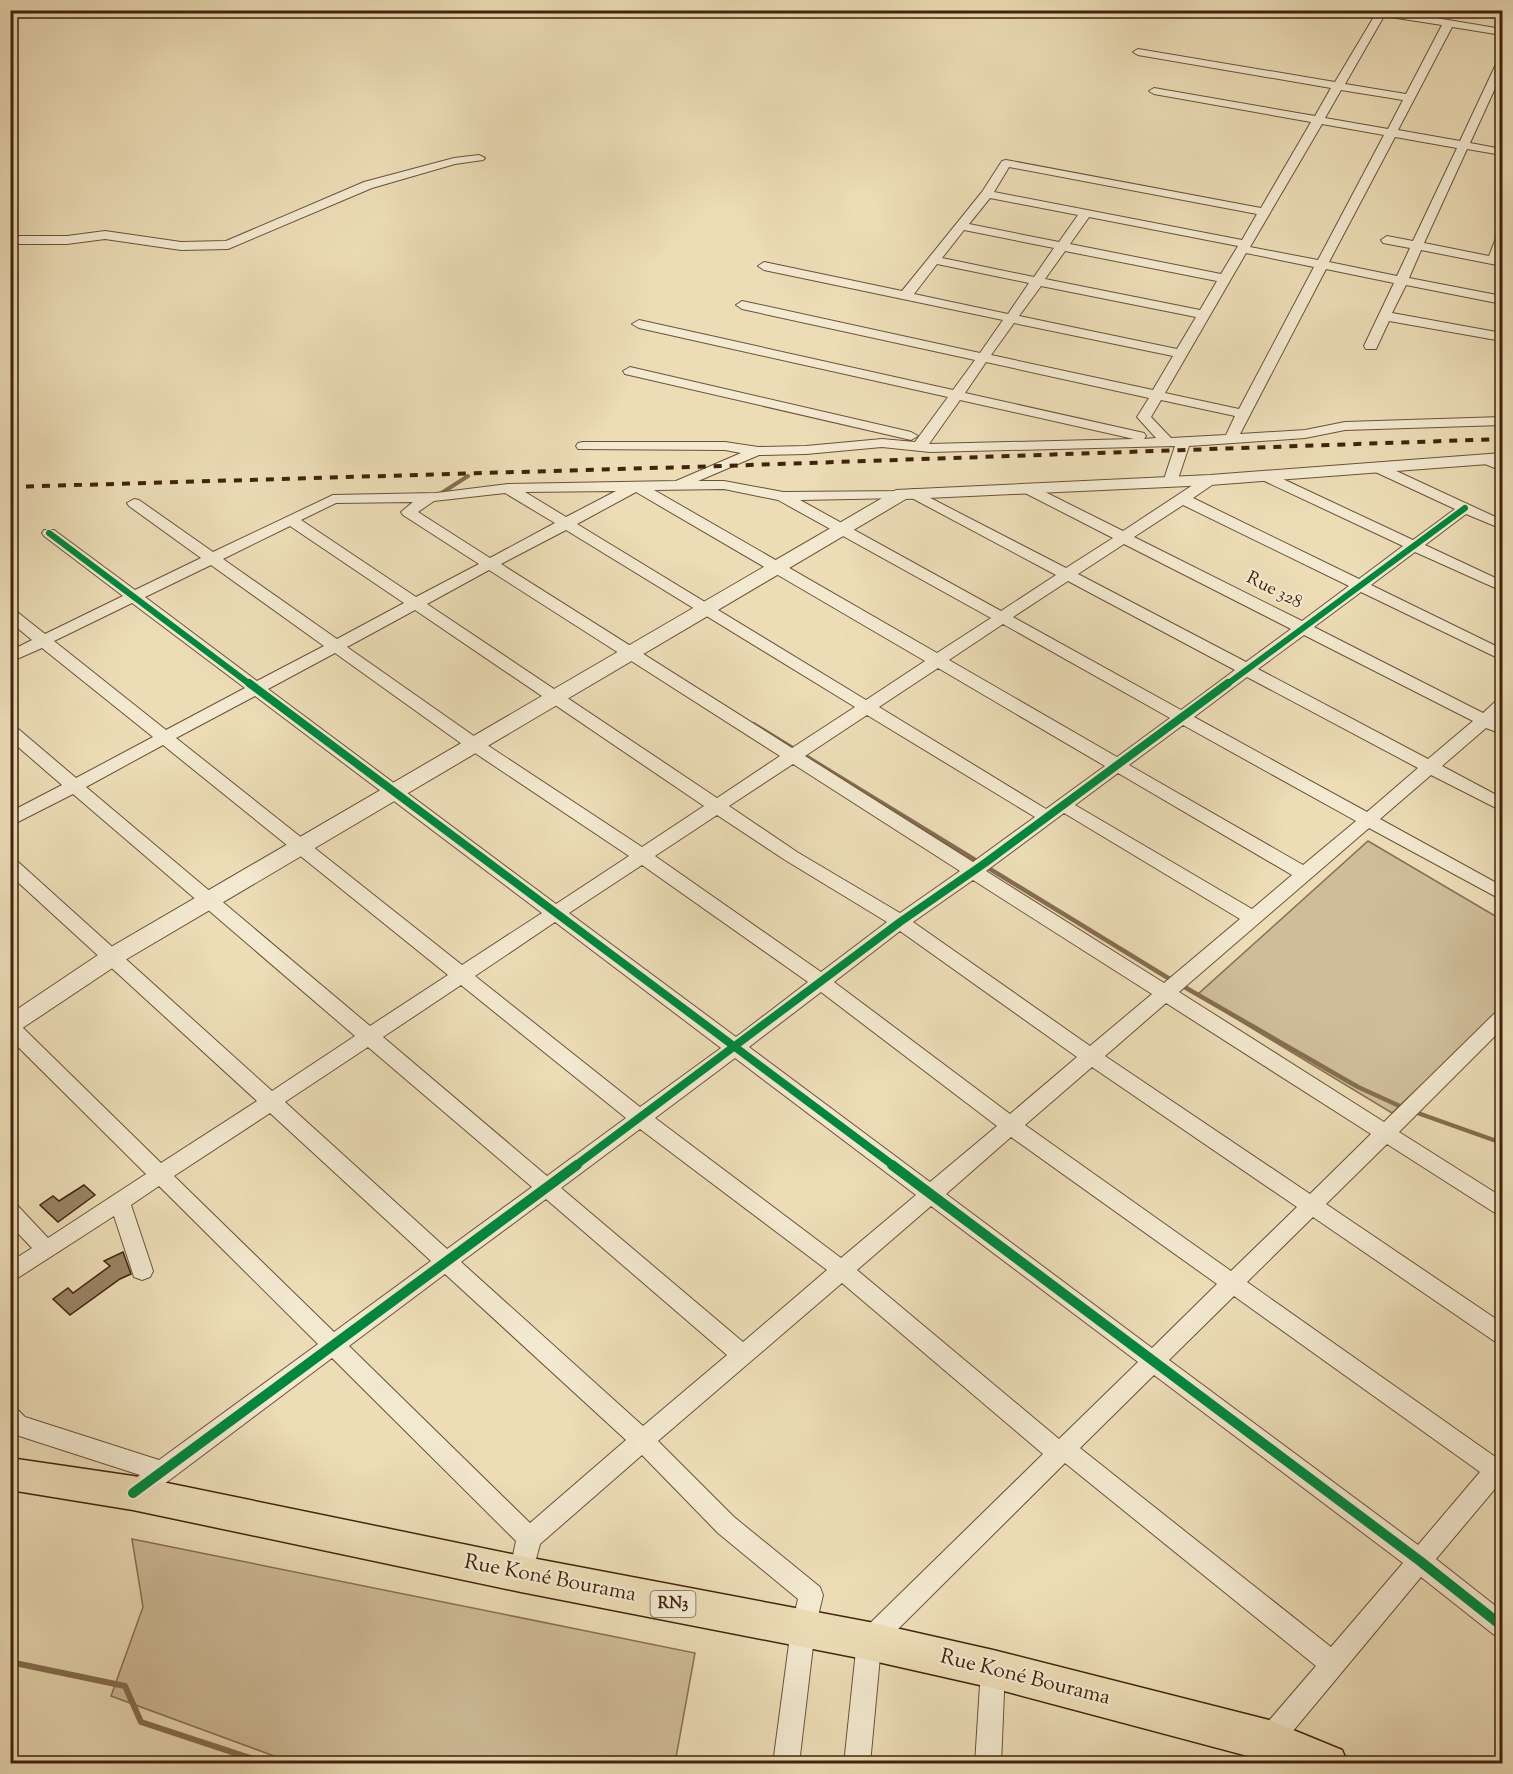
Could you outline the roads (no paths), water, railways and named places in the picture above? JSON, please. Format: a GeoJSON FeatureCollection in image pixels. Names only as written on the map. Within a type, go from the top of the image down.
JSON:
{"type":"FeatureCollection","features":[{"type":"Feature","properties":{"kind":"highway","name":"Rue Koné Bourama"},"geometry":{"type":"LineString","coordinates":[[10,1474],[148,1482],[525,1556],[803,1629],[869,1641],[993,1669],[1269,1740],[1328,1764]]}},
{"type":"Feature","properties":{"kind":"street"},"geometry":{"type":"LineString","coordinates":[[1366,10],[1503,32]]}},
{"type":"Feature","properties":{"kind":"street"},"geometry":{"type":"LineString","coordinates":[[1433,21],[1438,10]]}},
{"type":"Feature","properties":{"kind":"street"},"geometry":{"type":"LineString","coordinates":[[1167,442],[1144,417],[1381,13]]}},
{"type":"Feature","properties":{"kind":"street"},"geometry":{"type":"LineString","coordinates":[[1230,440],[1448,24]]}},
{"type":"Feature","properties":{"kind":"street"},"geometry":{"type":"LineString","coordinates":[[1138,52],[1409,98]]}},
{"type":"Feature","properties":{"kind":"street"},"geometry":{"type":"LineString","coordinates":[[1371,346],[1503,62]]}},
{"type":"Feature","properties":{"kind":"street"},"geometry":{"type":"LineString","coordinates":[[1154,91],[1503,152]]}},
{"type":"Feature","properties":{"kind":"street"},"geometry":{"type":"LineString","coordinates":[[10,240],[67,240],[105,235],[181,246],[228,245],[368,185],[454,161],[479,158]]}},
{"type":"Feature","properties":{"kind":"street"},"geometry":{"type":"LineString","coordinates":[[906,296],[987,194],[1006,163],[1265,212]]}},
{"type":"Feature","properties":{"kind":"street"},"geometry":{"type":"LineString","coordinates":[[987,194],[1086,213],[1322,265],[1503,300]]}},
{"type":"Feature","properties":{"kind":"street"},"geometry":{"type":"LineString","coordinates":[[921,443],[1086,213]]}},
{"type":"Feature","properties":{"kind":"street"},"geometry":{"type":"LineString","coordinates":[[961,226],[1225,279]]}},
{"type":"Feature","properties":{"kind":"street"},"geometry":{"type":"LineString","coordinates":[[1387,240],[1498,261],[1503,238]]}},
{"type":"Feature","properties":{"kind":"street"},"geometry":{"type":"LineString","coordinates":[[934,260],[1204,315]]}},
{"type":"Feature","properties":{"kind":"street"},"geometry":{"type":"LineString","coordinates":[[764,266],[1181,354]]}},
{"type":"Feature","properties":{"kind":"street"},"geometry":{"type":"LineString","coordinates":[[742,305],[1243,414]]}},
{"type":"Feature","properties":{"kind":"street"},"geometry":{"type":"LineString","coordinates":[[1385,316],[1503,337]]}},
{"type":"Feature","properties":{"kind":"street"},"geometry":{"type":"LineString","coordinates":[[639,324],[1167,442]]}},
{"type":"Feature","properties":{"kind":"street"},"geometry":{"type":"LineString","coordinates":[[630,370],[921,443]]}},
{"type":"Feature","properties":{"kind":"street"},"geometry":{"type":"LineString","coordinates":[[583,446],[725,446],[758,451],[806,450],[882,443],[1185,442],[1305,434],[1345,426],[1503,421]]}},
{"type":"Feature","properties":{"kind":"street"},"geometry":{"type":"LineString","coordinates":[[1170,482],[1179,451],[1185,442]]}},
{"type":"Feature","properties":{"kind":"street"},"geometry":{"type":"LineString","coordinates":[[673,486],[758,451]]}},
{"type":"Feature","properties":{"kind":"street"},"geometry":{"type":"LineString","coordinates":[[10,657],[333,499],[429,498],[508,488],[724,485],[783,496],[907,494],[1210,480],[1374,466],[1497,461]]}},
{"type":"Feature","properties":{"kind":"street"},"geometry":{"type":"LineString","coordinates":[[1374,466],[1503,525]]}},
{"type":"Feature","properties":{"kind":"street"},"geometry":{"type":"LineString","coordinates":[[1263,475],[1503,587]]}},
{"type":"Feature","properties":{"kind":"street"},"geometry":{"type":"LineString","coordinates":[[10,1274],[1210,480]]}},
{"type":"Feature","properties":{"kind":"street"},"geometry":{"type":"LineString","coordinates":[[10,820],[636,486]]}},
{"type":"Feature","properties":{"kind":"street"},"geometry":{"type":"LineString","coordinates":[[636,486],[1305,874]]}},
{"type":"Feature","properties":{"kind":"street"},"geometry":{"type":"LineString","coordinates":[[508,488],[1047,817]]}},
{"type":"Feature","properties":{"kind":"street","name":"Rue 328"},"geometry":{"type":"LineString","coordinates":[[1028,489],[1494,724]]}},
{"type":"Feature","properties":{"kind":"street"},"geometry":{"type":"LineString","coordinates":[[907,494],[842,529],[112,957],[10,1026],[333,1345],[525,1556],[642,1441],[1430,767],[1494,724],[1503,705]]}},
{"type":"Feature","properties":{"kind":"street"},"geometry":{"type":"LineString","coordinates":[[907,494],[1067,575],[1503,805]]}},
{"type":"Feature","properties":{"kind":"street"},"geometry":{"type":"LineString","coordinates":[[783,496],[1503,894]]}},
{"type":"Feature","properties":{"kind":"street"},"geometry":{"type":"LineString","coordinates":[[429,498],[408,512],[492,563],[1503,1207]]}},
{"type":"Feature","properties":{"kind":"street"},"geometry":{"type":"LineString","coordinates":[[1183,499],[1503,655]]}},
{"type":"Feature","properties":{"kind":"street"},"geometry":{"type":"LineString","coordinates":[[134,503],[475,745],[642,856],[821,982],[1011,1126],[1500,1469],[1269,1740]]}},
{"type":"Feature","properties":{"kind":"street"},"geometry":{"type":"LineString","coordinates":[[10,1417],[17,1425],[148,1482],[735,1048],[900,922],[975,870],[1465,508]]}},
{"type":"Feature","properties":{"kind":"street"},"geometry":{"type":"LineString","coordinates":[[291,520],[791,856],[900,922],[1091,1058],[1503,1334]]}},
{"type":"Feature","properties":{"kind":"street"},"geometry":{"type":"LineString","coordinates":[[49,533],[1154,1361],[1503,1626]]}},
{"type":"Feature","properties":{"kind":"street"},"geometry":{"type":"LineString","coordinates":[[10,614],[640,1118],[842,1270],[1062,1452],[1333,1664]]}},
{"type":"Feature","properties":{"kind":"street"},"geometry":{"type":"LineString","coordinates":[[10,731],[743,1355]]}},
{"type":"Feature","properties":{"kind":"street"},"geometry":{"type":"LineString","coordinates":[[1063,805],[1253,918]]}},
{"type":"Feature","properties":{"kind":"street"},"geometry":{"type":"LineString","coordinates":[[10,864],[642,1441],[726,1525],[811,1595],[803,1629],[786,1764]]}},
{"type":"Feature","properties":{"kind":"street"},"geometry":{"type":"LineString","coordinates":[[857,1764],[869,1641],[1503,1018]]}},
{"type":"Feature","properties":{"kind":"street"},"geometry":{"type":"LineString","coordinates":[[120,1203],[142,1271]]}},
{"type":"Feature","properties":{"kind":"street"},"geometry":{"type":"LineString","coordinates":[[10,1211],[47,1250]]}},
{"type":"Feature","properties":{"kind":"street"},"geometry":{"type":"LineString","coordinates":[[988,1764],[993,1669]]}},
{"type":"Feature","properties":{"kind":"waterway"},"geometry":{"type":"LineString","coordinates":[[440,494],[468,476]]}},
{"type":"Feature","properties":{"kind":"waterway"},"geometry":{"type":"LineString","coordinates":[[753,724],[1173,981]]}},
{"type":"Feature","properties":{"kind":"waterway"},"geometry":{"type":"LineString","coordinates":[[1181,985],[1358,1087],[1404,1108]]}},
{"type":"Feature","properties":{"kind":"waterway"},"geometry":{"type":"LineString","coordinates":[[1412,1111],[1502,1143]]}},
{"type":"Feature","properties":{"kind":"waterway"},"geometry":{"type":"LineString","coordinates":[[10,1662],[125,1686],[141,1722],[268,1764]]}},
{"type":"Feature","properties":{"kind":"railway"},"geometry":{"type":"LineString","coordinates":[[10,487],[721,466],[1502,439]]}}]}
